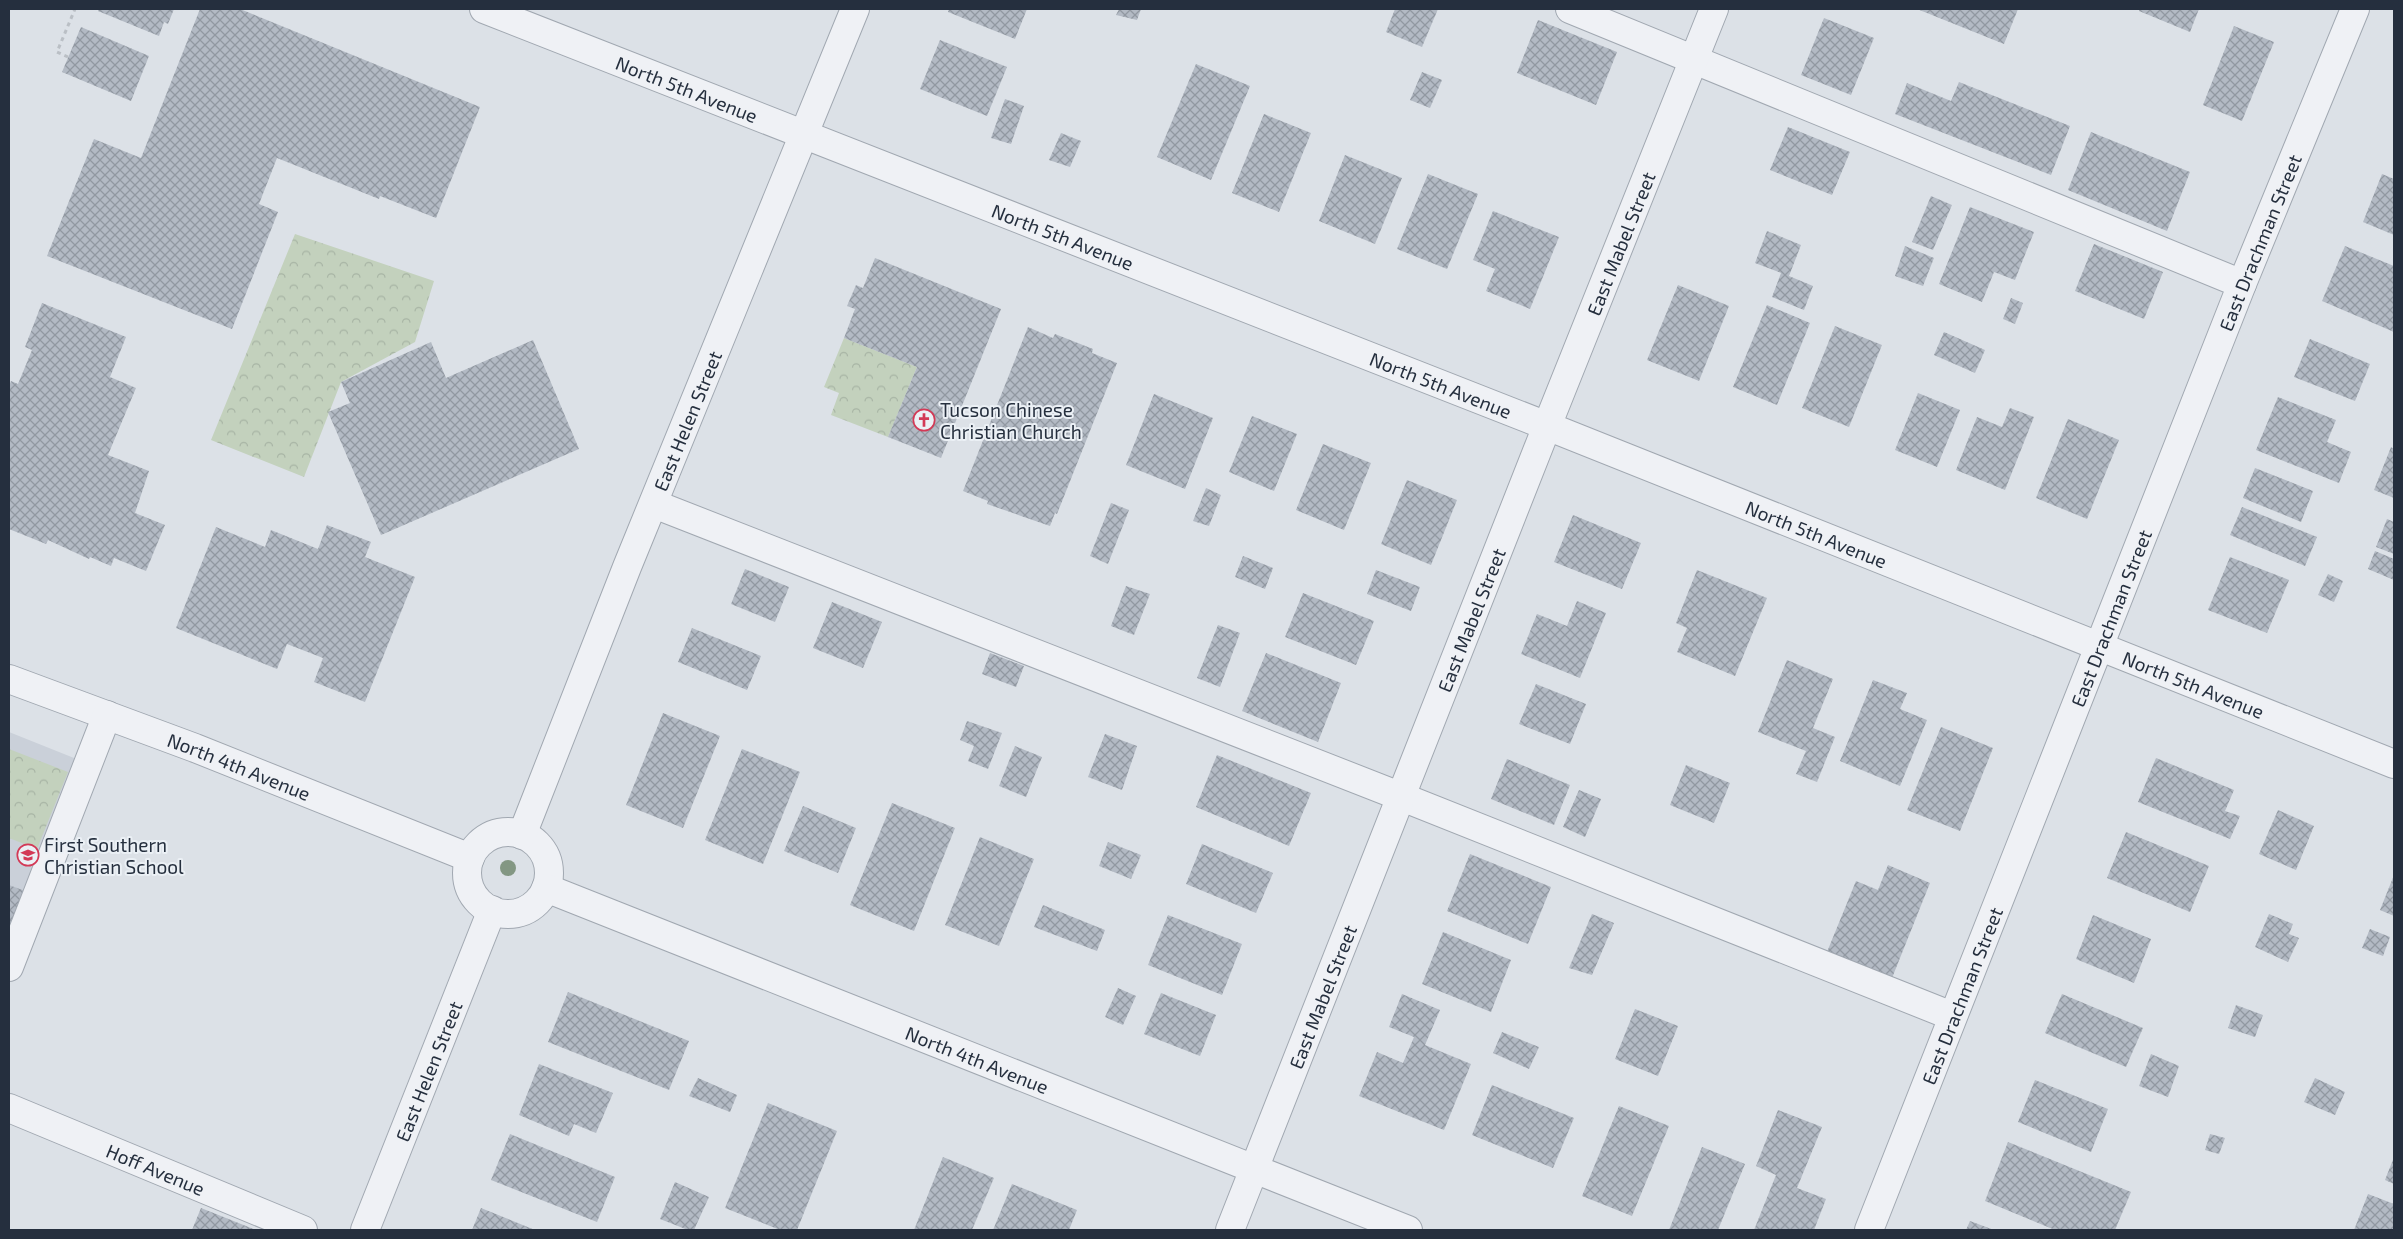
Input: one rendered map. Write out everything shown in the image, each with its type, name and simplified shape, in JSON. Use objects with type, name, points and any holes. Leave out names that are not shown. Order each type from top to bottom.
[{"type":"street","name":"North 5th Avenue","points":[[484,9],[1547,426],[2394,764]]},
{"type":"street","name":"East Helen Street","points":[[522,835],[855,9]]},
{"type":"street","points":[[1570,9],[2242,284]]},
{"type":"street","name":"East Mabel Street","points":[[1230,1230],[1547,426],[1714,9]]},
{"type":"street","name":"East Drachman Street","points":[[1869,1230],[2098,645],[2354,9]]},
{"type":"street","points":[[654,504],[1402,797],[1952,1016]]},
{"type":"street","name":"North 4th Avenue","points":[[9,678],[195,748],[470,858]]},
{"type":"street","points":[[9,967],[107,715]]},
{"type":"street","points":[[502,832],[522,835],[540,847],[547,860],[550,874],[546,888],[538,902],[526,910],[512,914],[492,910],[475,899],[469,886],[467,872],[470,858],[477,845],[489,836],[502,832]]},
{"type":"street","name":"North 4th Avenue","points":[[546,888],[1408,1230]]},
{"type":"street","name":"East Helen Street","points":[[365,1230],[492,910]]},
{"type":"street","name":"Hoff Avenue","points":[[9,1108],[303,1230]]},
{"type":"path","points":[[68,57],[57,52],[75,9]]},
{"type":"shaded area","name":"First Southern Christian School","points":[[9,732],[84,762],[9,947]]},
{"type":"green space","points":[[295,234],[434,281],[415,342],[341,382],[304,477],[211,440]]},
{"type":"green space","points":[[844,338],[917,367],[888,437],[831,415],[839,393],[824,387]]},
{"type":"green space","points":[[9,749],[68,772],[37,849],[9,838]]},
{"type":"building","points":[[99,9],[174,9],[168,24],[164,22],[159,36],[98,11]]},
{"type":"building","points":[[200,9],[240,9],[480,107],[436,218],[380,196],[379,199],[277,158],[259,204],[278,212],[232,329],[47,256],[94,139],[141,158]]},
{"type":"building","points":[[949,9],[1027,9],[1015,39],[948,12]]},
{"type":"building","points":[[1119,9],[1141,9],[1137,20],[1116,15]]},
{"type":"building","points":[[1395,9],[1438,9],[1422,47],[1386,32]]},
{"type":"building","points":[[1917,9],[2018,9],[2004,44]]},
{"type":"building","points":[[2140,9],[2199,9],[2190,32],[2139,11]]},
{"type":"building","points":[[1824,18],[1874,38],[1851,95],[1801,75]]},
{"type":"building","points":[[1538,20],[1617,52],[1596,105],[1517,73]]},
{"type":"building","points":[[2234,26],[2274,42],[2242,121],[2203,105]]},
{"type":"building","points":[[81,27],[149,56],[131,101],[62,72]]},
{"type":"building","points":[[940,40],[1007,67],[987,116],[920,89]]},
{"type":"building","points":[[1196,64],[1250,86],[1211,180],[1157,157]]},
{"type":"building","points":[[1422,72],[1442,80],[1430,108],[1410,100]]},
{"type":"building","points":[[1959,82],[2070,126],[2051,175],[1895,114],[1907,83],[1951,101]]},
{"type":"building","points":[[1005,99],[1024,106],[1011,144],[991,138]]},
{"type":"building","points":[[1264,114],[1311,133],[1279,212],[1232,193]]},
{"type":"building","points":[[1788,127],[1850,152],[1832,195],[1770,170]]},
{"type":"building","points":[[2091,132],[2190,172],[2167,231],[2068,190]]},
{"type":"building","points":[[1061,133],[1081,141],[1070,167],[1049,160]]},
{"type":"building","points":[[1345,155],[1402,178],[1375,244],[1319,221]]},
{"type":"building","points":[[1428,174],[1478,194],[1447,269],[1397,249]]},
{"type":"building","points":[[2382,174],[2394,179],[2394,235],[2363,222]]},
{"type":"building","points":[[1931,196],[1952,205],[1933,250],[1912,242]]},
{"type":"building","points":[[1970,207],[2034,232],[2015,280],[1994,272],[1982,302],[1939,284]]},
{"type":"building","points":[[1493,211],[1559,237],[1530,309],[1486,291],[1495,269],[1473,260]]},
{"type":"building","points":[[1767,231],[1801,245],[1789,276],[1813,286],[1804,310],[1772,297],[1781,273],[1755,263]]},
{"type":"building","points":[[2094,244],[2163,272],[2144,319],[2075,291]]},
{"type":"building","points":[[1905,246],[1934,258],[1923,286],[1895,276]]},
{"type":"building","points":[[2345,246],[2394,266],[2394,332],[2322,301]]},
{"type":"building","points":[[875,258],[1001,309],[941,458],[888,437],[917,367],[844,338],[855,309],[847,306],[856,285],[863,288]]},
{"type":"building","points":[[1678,285],[1729,306],[1699,381],[1647,360]]},
{"type":"building","points":[[2011,298],[2023,303],[2015,324],[2003,319]]},
{"type":"building","points":[[42,303],[126,337],[110,377],[136,388],[108,455],[149,471],[135,513],[165,525],[146,571],[114,558],[111,566],[90,557],[89,559],[48,540],[46,544],[9,529],[9,386],[11,381],[18,384],[32,350],[25,347]]},
{"type":"building","points":[[1767,305],[1810,323],[1777,405],[1733,387]]},
{"type":"building","points":[[1835,326],[1882,345],[1849,427],[1802,408]]},
{"type":"building","points":[[1028,327],[1053,338],[1055,334],[1093,349],[1092,353],[1117,363],[1057,514],[1055,513],[1050,526],[987,504],[988,501],[963,491]]},
{"type":"building","points":[[1944,332],[1985,350],[1975,373],[1934,355]]},
{"type":"building","points":[[2310,339],[2370,364],[2355,401],[2294,377]]},
{"type":"building","points":[[533,340],[579,449],[381,535],[328,412],[350,403],[341,382],[431,342],[446,378]]},
{"type":"building","points":[[1918,393],[1960,410],[1937,467],[1895,450]]},
{"type":"building","points":[[1154,394],[1213,418],[1185,489],[1126,465]]},
{"type":"building","points":[[2278,397],[2336,420],[2327,442],[2351,452],[2339,483],[2256,450]]},
{"type":"building","points":[[2010,408],[2034,417],[2005,490],[1956,470],[1977,417],[2002,427]]},
{"type":"building","points":[[1252,416],[1297,434],[1274,491],[1229,472]]},
{"type":"building","points":[[2068,419],[2119,440],[2087,519],[2036,498]]},
{"type":"building","points":[[1323,444],[1371,463],[1344,530],[1296,510]]},
{"type":"building","points":[[2391,447],[2394,449],[2394,498],[2374,490]]},
{"type":"building","points":[[2255,468],[2313,491],[2301,522],[2243,498]]},
{"type":"building","points":[[1407,480],[1457,500],[1431,565],[1381,544]]},
{"type":"building","points":[[1206,488],[1221,495],[1209,526],[1193,521]]},
{"type":"building","points":[[1111,503],[1129,510],[1108,564],[1090,556]]},
{"type":"building","points":[[2242,507],[2317,537],[2305,566],[2230,535]]},
{"type":"building","points":[[1573,515],[1641,543],[1622,589],[1554,562]]},
{"type":"building","points":[[2387,519],[2394,522],[2394,554],[2376,547]]},
{"type":"building","points":[[327,525],[371,542],[365,557],[415,577],[365,702],[314,682],[323,658],[287,644],[277,669],[176,628],[216,527],[265,547],[271,530],[318,549]]},
{"type":"building","points":[[2375,551],[2394,559],[2394,580],[2368,569]]},
{"type":"building","points":[[1243,556],[1273,568],[1265,589],[1235,577]]},
{"type":"building","points":[[2230,557],[2289,580],[2267,633],[2208,610]]},
{"type":"building","points":[[745,569],[789,587],[775,622],[731,604]]},
{"type":"building","points":[[1376,570],[1420,587],[1411,611],[1367,594]]},
{"type":"building","points":[[1697,570],[1767,598],[1735,676],[1677,652],[1687,628],[1676,623]]},
{"type":"building","points":[[2328,574],[2343,581],[2334,602],[2318,595]]},
{"type":"building","points":[[1126,586],[1150,594],[1134,635],[1111,626]]},
{"type":"building","points":[[1303,593],[1374,621],[1356,665],[1285,637]]},
{"type":"building","points":[[1577,601],[1606,613],[1580,678],[1521,654],[1537,614],[1567,626]]},
{"type":"building","points":[[832,602],[882,622],[863,668],[813,648]]},
{"type":"building","points":[[1218,625],[1240,633],[1220,687],[1197,678]]},
{"type":"building","points":[[692,628],[761,656],[747,690],[678,662]]},
{"type":"building","points":[[990,653],[1024,666],[1016,687],[982,674]]},
{"type":"building","points":[[1266,653],[1341,683],[1318,742],[1242,711]]},
{"type":"building","points":[[1787,660],[1833,679],[1813,728],[1835,737],[1817,782],[1796,774],[1806,751],[1758,732]]},
{"type":"building","points":[[1873,680],[1907,693],[1900,709],[1927,720],[1900,786],[1840,761]]},
{"type":"building","points":[[1536,684],[1586,704],[1570,744],[1519,724]]},
{"type":"building","points":[[663,713],[720,736],[683,828],[626,805]]},
{"type":"building","points":[[967,721],[1002,733],[988,769],[968,761],[974,746],[960,740]]},
{"type":"building","points":[[1941,727],[1993,748],[1960,831],[1907,810]]},
{"type":"building","points":[[1105,734],[1137,746],[1122,790],[1088,777]]},
{"type":"building","points":[[1015,746],[1042,757],[1026,797],[999,786]]},
{"type":"building","points":[[742,749],[800,772],[763,864],[705,840]]},
{"type":"building","points":[[1217,755],[1311,793],[1289,846],[1196,807]]},
{"type":"building","points":[[2156,758],[2234,790],[2225,811],[2240,816],[2230,839],[2138,802]]},
{"type":"building","points":[[1507,759],[1570,785],[1554,825],[1491,799]]},
{"type":"building","points":[[1686,765],[1730,783],[1714,823],[1670,805]]},
{"type":"building","points":[[1579,790],[1601,799],[1585,837],[1563,827]]},
{"type":"building","points":[[892,803],[955,828],[914,931],[850,905]]},
{"type":"building","points":[[803,806],[856,828],[838,873],[784,851]]},
{"type":"building","points":[[2278,810],[2314,826],[2296,870],[2259,854]]},
{"type":"building","points":[[2126,832],[2209,866],[2190,912],[2107,878]]},
{"type":"building","points":[[980,837],[1034,859],[999,946],[945,925]]},
{"type":"building","points":[[1108,842],[1141,855],[1131,879],[1099,866]]},
{"type":"building","points":[[1202,844],[1273,873],[1256,913],[1186,884]]},
{"type":"building","points":[[1470,854],[1551,887],[1528,944],[1447,911]]},
{"type":"building","points":[[1888,865],[1930,883],[1892,978],[1827,952],[1856,881],[1878,890]]},
{"type":"building","points":[[2394,875],[2394,916],[2380,910]]},
{"type":"building","points":[[9,885],[25,891],[9,930]]},
{"type":"building","points":[[1043,905],[1105,930],[1097,951],[1034,927]]},
{"type":"building","points":[[1592,914],[1614,923],[1592,975],[1569,968]]},
{"type":"building","points":[[2269,914],[2293,924],[2289,934],[2299,938],[2288,962],[2255,947]]},
{"type":"building","points":[[1168,915],[1242,944],[1222,995],[1148,965]]},
{"type":"building","points":[[2093,915],[2151,939],[2134,983],[2076,959]]},
{"type":"building","points":[[2370,929],[2390,937],[2383,956],[2362,948]]},
{"type":"building","points":[[1443,932],[1511,960],[1491,1012],[1422,984]]},
{"type":"building","points":[[1118,988],[1136,996],[1123,1025],[1105,1017]]},
{"type":"building","points":[[568,992],[689,1041],[669,1090],[548,1042]]},
{"type":"building","points":[[1161,993],[1216,1015],[1200,1056],[1144,1034]]},
{"type":"building","points":[[1402,994],[1440,1010],[1425,1045],[1471,1064],[1444,1130],[1359,1096],[1377,1052],[1403,1063],[1414,1037],[1389,1027]]},
{"type":"building","points":[[2062,994],[2143,1028],[2126,1067],[2045,1033]]},
{"type":"building","points":[[2236,1005],[2263,1015],[2255,1037],[2228,1028]]},
{"type":"building","points":[[1635,1009],[1678,1026],[1658,1076],[1615,1059]]},
{"type":"building","points":[[1502,1032],[1539,1047],[1529,1069],[1493,1053]]},
{"type":"building","points":[[2151,1054],[2179,1066],[2168,1097],[2139,1086]]},
{"type":"building","points":[[539,1064],[613,1093],[596,1133],[574,1124],[569,1136],[519,1115]]},
{"type":"building","points":[[698,1078],[737,1095],[730,1112],[689,1096]]},
{"type":"building","points":[[2315,1078],[2345,1092],[2335,1115],[2304,1102]]},
{"type":"building","points":[[2035,1080],[2108,1109],[2091,1152],[2018,1122]]},
{"type":"building","points":[[1492,1085],[1574,1118],[1553,1168],[1472,1135]]},
{"type":"building","points":[[768,1103],[837,1131],[797,1230],[780,1230],[725,1208]]},
{"type":"building","points":[[1619,1106],[1669,1126],[1632,1216],[1582,1196]]},
{"type":"building","points":[[1778,1110],[1822,1127],[1797,1188],[1826,1199],[1814,1230],[1754,1230],[1776,1175],[1756,1166]]},
{"type":"building","points":[[510,1134],[615,1177],[597,1222],[491,1180]]},
{"type":"building","points":[[2210,1134],[2225,1138],[2219,1154],[2205,1150]]},
{"type":"building","points":[[2008,1142],[2131,1192],[2115,1230],[2055,1230],[1985,1201]]},
{"type":"building","points":[[1702,1147],[1745,1164],[1718,1230],[1669,1230]]},
{"type":"building","points":[[943,1157],[994,1178],[972,1230],[914,1230]]},
{"type":"building","points":[[2394,1157],[2394,1184],[2385,1180]]},
{"type":"building","points":[[675,1182],[709,1197],[694,1230],[688,1230],[660,1219]]},
{"type":"building","points":[[1012,1184],[1077,1210],[1069,1230],[993,1230]]},
{"type":"building","points":[[2368,1194],[2394,1204],[2394,1230],[2354,1230]]},
{"type":"building","points":[[201,1208],[256,1230],[192,1230]]},
{"type":"building","points":[[481,1208],[535,1230],[472,1230]]},
{"type":"building","points":[[1970,1221],[1994,1230],[1966,1230]]},
{"type":"place","name":"Tucson Chinese Christian Church","points":[[924,420]]},
{"type":"place","name":"First Southern Christian School","points":[[28,855]]}]
